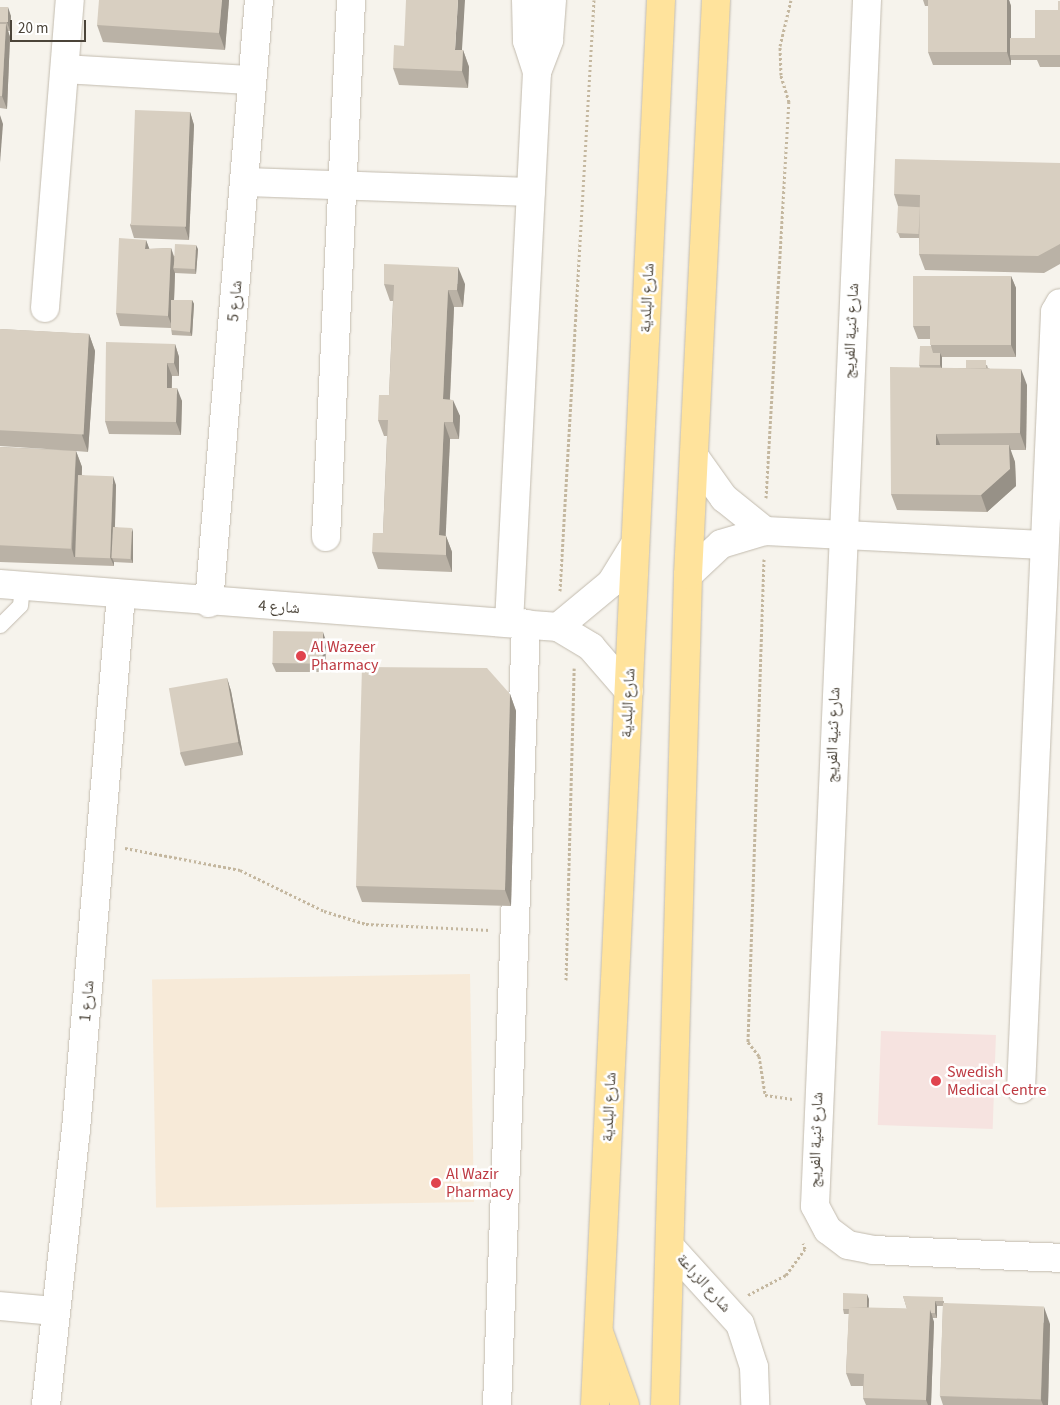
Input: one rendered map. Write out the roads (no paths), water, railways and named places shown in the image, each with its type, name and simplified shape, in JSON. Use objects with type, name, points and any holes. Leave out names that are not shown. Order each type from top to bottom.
[{"type":"main road","name":"شارع البلدية","points":[[595,1405],[661,0]]},
{"type":"main road","points":[[665,1405],[672,1249],[688,575],[716,0]]},
{"type":"main road","points":[[598,1332],[625,1405]]},
{"type":"street","points":[[45,308],[70,0]]},
{"type":"street","name":"شارع 5","points":[[209,602],[246,182],[259,0]]},
{"type":"street","points":[[326,537],[351,0]]},
{"type":"street","points":[[526,0],[527,41],[537,72]]},
{"type":"street","points":[[497,1405],[515,930],[518,624],[531,192],[537,72],[549,40],[552,0]]},
{"type":"street","name":"شارع ثنية الفريج","points":[[867,0],[842,535],[815,1206],[828,1230],[848,1245],[873,1250],[1060,1258]]},
{"type":"street","points":[[65,69],[252,80]]},
{"type":"street","points":[[246,182],[531,192]]},
{"type":"street","points":[[1021,1089],[1055,312],[1060,303]]},
{"type":"street","points":[[694,456],[724,498],[765,530]]},
{"type":"street","points":[[688,575],[721,544],[765,530],[1044,545]]},
{"type":"street","points":[[629,691],[606,660],[566,631],[606,589],[635,544]]},
{"type":"street","name":"شارع 4","points":[[11,585],[209,602],[518,624],[566,631]]},
{"type":"street","name":"شارع 1","points":[[46,1405],[54,1311],[76,1130],[121,595]]},
{"type":"street","name":"شارع الزراعة","points":[[672,1249],[728,1307],[749,1345],[755,1405]]},
{"type":"street","points":[[0,1306],[54,1311]]},
{"type":"lane","points":[[0,625],[20,605],[11,585]]},
{"type":"place","name":"Al Wazeer Pharmacy","points":[[301,656]]},
{"type":"place","name":"Swedish Medical Centre","points":[[936,1081]]},
{"type":"place","name":"Al Wazir Pharmacy","points":[[436,1183]]}]
